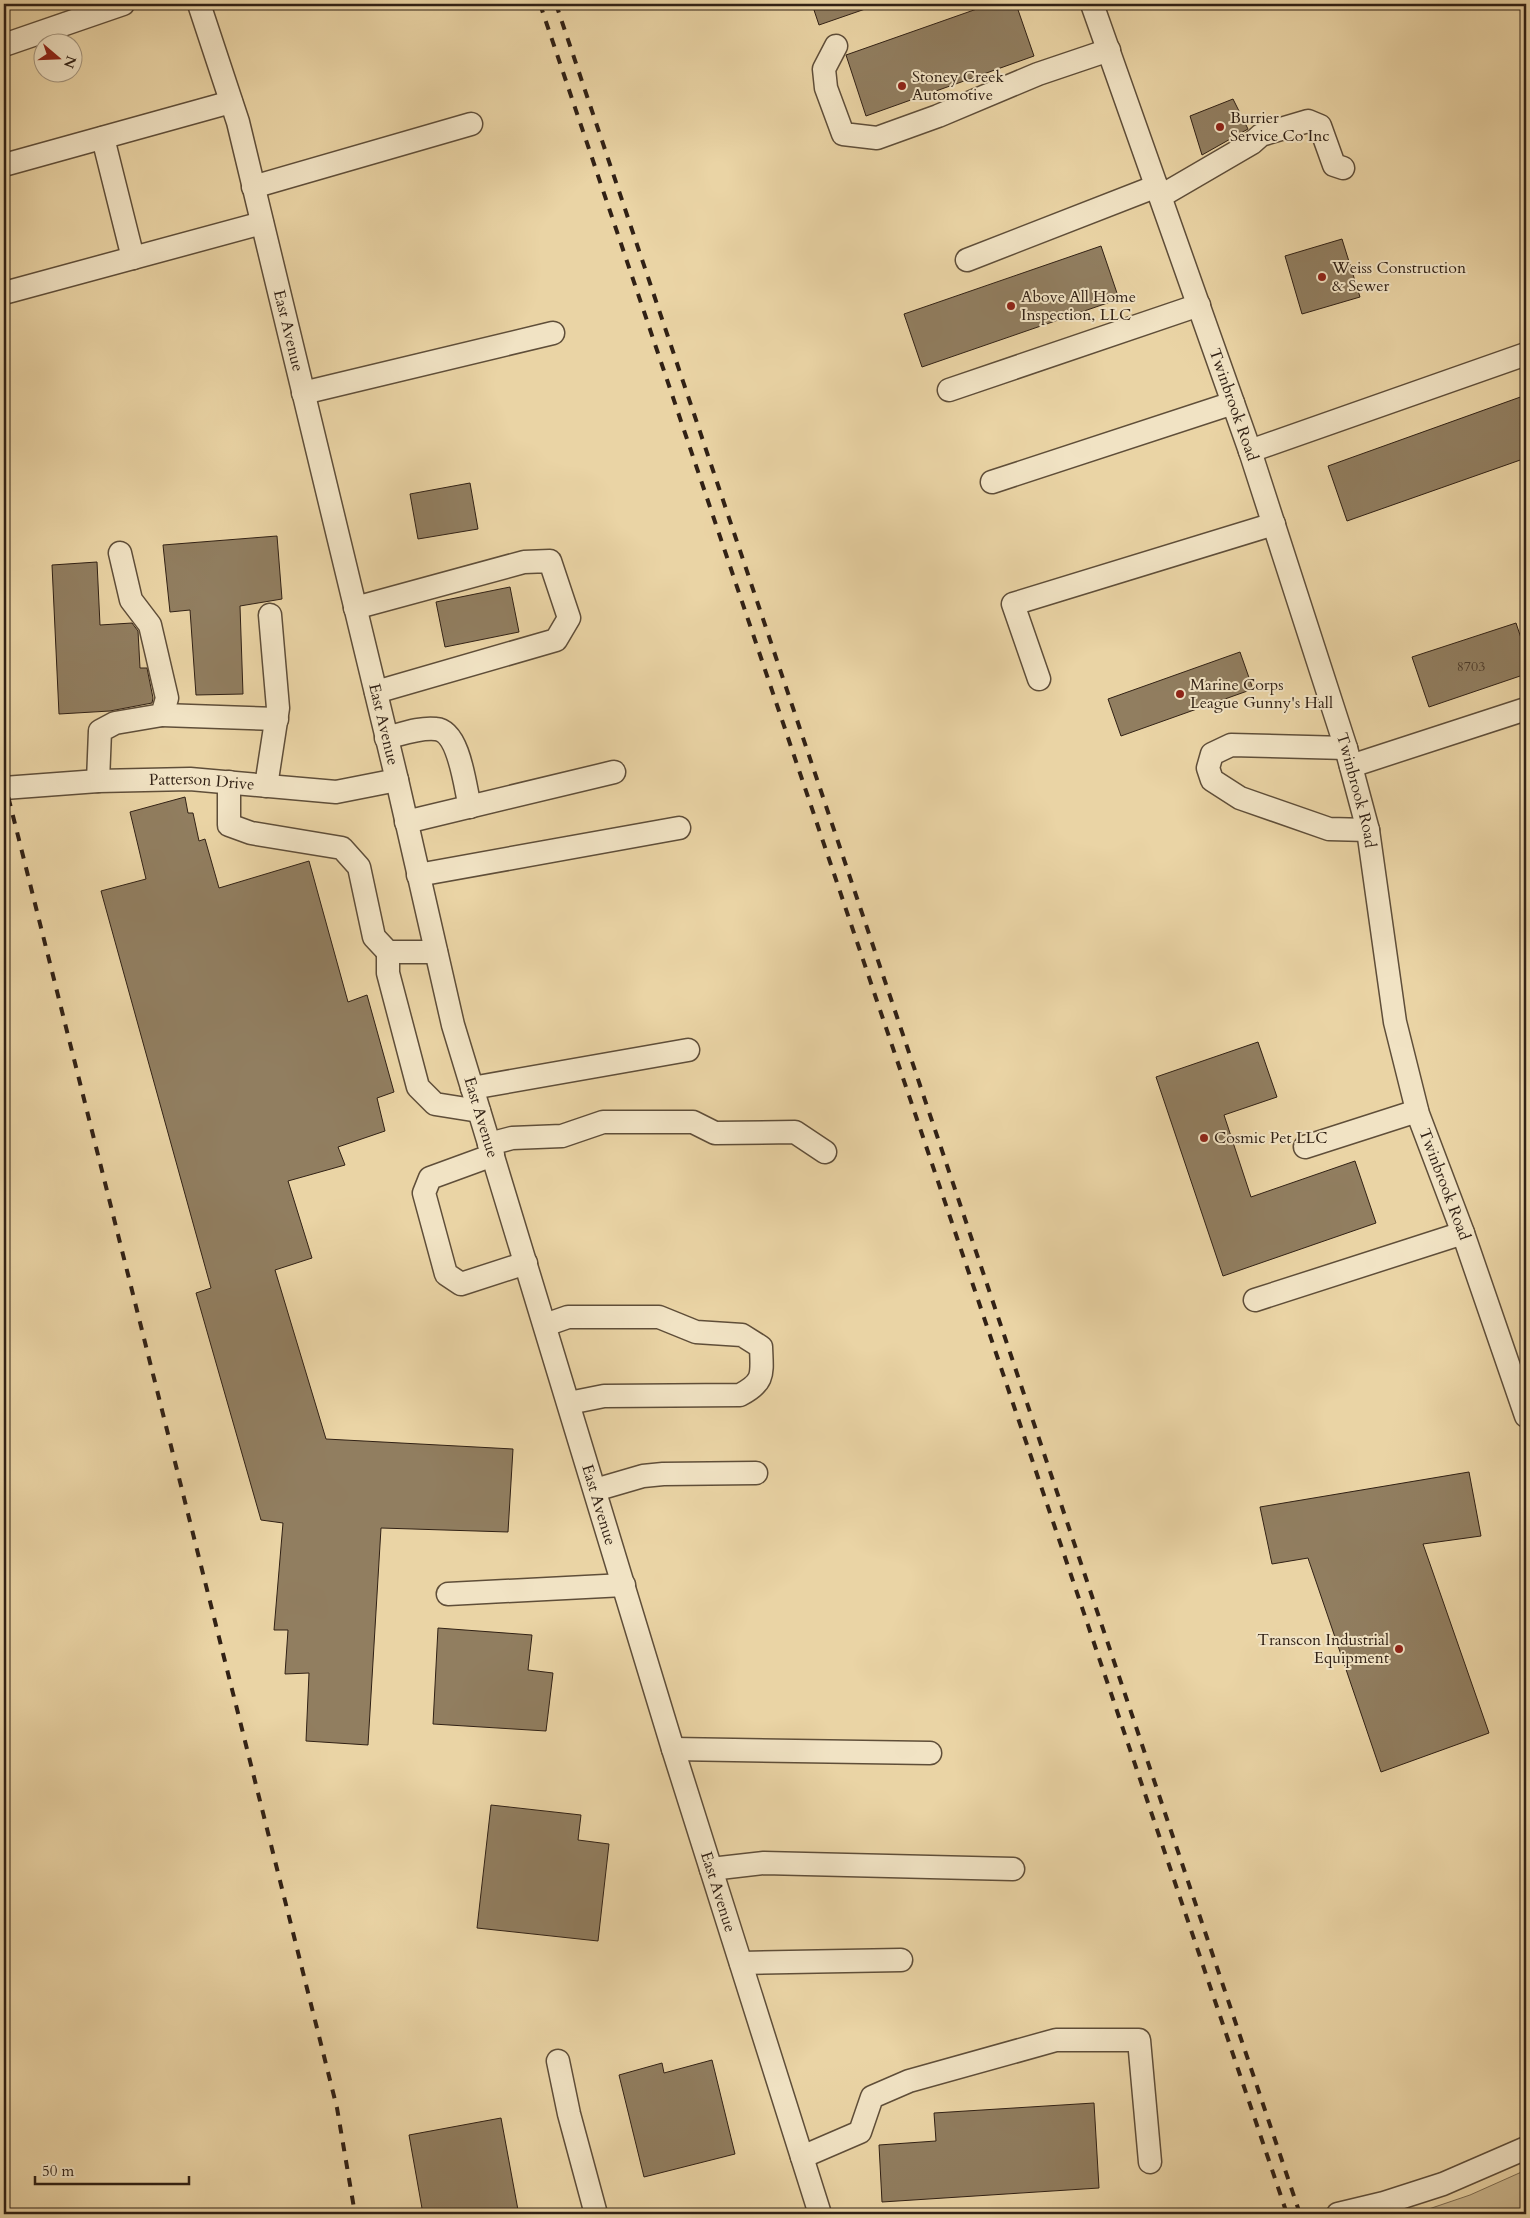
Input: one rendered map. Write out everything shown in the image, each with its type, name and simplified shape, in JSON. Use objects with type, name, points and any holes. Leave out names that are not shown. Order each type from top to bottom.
[{"type":"street","points":[[4,45],[123,4]]},
{"type":"street","name":"East Avenue","points":[[199,4],[231,102],[262,223],[397,780],[453,1025],[673,1749],[820,2214]]},
{"type":"street","name":"Twinbrook Road","points":[[1092,4],[1250,451],[1349,757],[1368,830],[1395,1022],[1417,1111],[1463,1233],[1526,1416]]},
{"type":"street","points":[[836,46],[824,69],[826,88],[843,134],[877,138],[938,116],[1038,74],[1109,50]]},
{"type":"street","points":[[4,165],[231,102]]},
{"type":"street","points":[[968,260],[1159,191],[1261,136],[1308,121],[1320,126],[1334,165],[1343,168]]},
{"type":"street","points":[[253,187],[471,124]]},
{"type":"street","points":[[103,138],[133,258]]},
{"type":"street","points":[[4,293],[262,223]]},
{"type":"street","points":[[949,390],[1199,305]]},
{"type":"street","points":[[303,393],[553,333]]},
{"type":"street","points":[[1250,451],[1526,354]]},
{"type":"street","points":[[992,482],[1233,403]]},
{"type":"street","points":[[1039,679],[1013,604],[1274,524]]},
{"type":"street","points":[[120,553],[131,600],[150,625],[167,698],[162,715]]},
{"type":"street","points":[[355,608],[524,562],[550,561],[569,618],[556,640],[376,692]]},
{"type":"street","points":[[266,786],[277,719],[277,686],[270,615]]},
{"type":"street","points":[[1368,830],[1329,829],[1240,798],[1212,780],[1208,768],[1212,754],[1232,745],[1349,757],[1526,709]]},
{"type":"street","points":[[98,781],[100,731],[115,723],[162,715],[277,719]]},
{"type":"street","points":[[386,738],[439,728],[448,734],[456,744],[470,807]]},
{"type":"street","points":[[406,822],[614,772]]},
{"type":"street","name":"Patterson Drive","points":[[4,788],[98,781],[190,779],[336,792],[397,780]]},
{"type":"street","points":[[229,782],[229,825],[251,834],[342,848],[359,867],[374,937],[388,952],[388,973],[418,1087],[435,1104],[480,1111]]},
{"type":"street","points":[[418,875],[679,828]]},
{"type":"street","points":[[388,952],[436,952]]},
{"type":"street","points":[[472,1088],[688,1050]]},
{"type":"street","points":[[1305,1147],[1417,1111]]},
{"type":"street","points":[[526,1263],[461,1284],[446,1274],[424,1193],[430,1178],[491,1150],[512,1138],[562,1136],[603,1122],[693,1122],[715,1133],[794,1132],[825,1152]]},
{"type":"street","points":[[1255,1300],[1463,1233]]},
{"type":"street","points":[[545,1325],[568,1317],[659,1318],[696,1332],[742,1335],[761,1347],[762,1374],[755,1387],[740,1395],[604,1396],[569,1403]]},
{"type":"street","points":[[595,1490],[643,1476],[756,1473]]},
{"type":"street","points":[[448,1594],[624,1586]]},
{"type":"street","points":[[673,1749],[930,1752]]},
{"type":"street","points":[[711,1869],[764,1863],[1013,1869]]},
{"type":"street","points":[[740,1963],[901,1960]]},
{"type":"street","points":[[802,2157],[860,2132],[872,2097],[910,2081],[1056,2040],[1139,2040],[1150,2162]]},
{"type":"street","points":[[558,2061],[569,2114],[596,2214]]},
{"type":"street","points":[[1338,2214],[1384,2203],[1443,2184],[1526,2148]]},
{"type":"shaded area","points":[[1526,2170],[1526,2214],[1414,2214],[1470,2195]]},
{"type":"building","points":[[812,4],[871,4],[871,7],[819,25]]},
{"type":"building","name":"Stoney Creek Automotive","points":[[991,4],[1016,4],[1034,56],[866,116],[846,55]]},
{"type":"building","name":"Burrier Service Co Inc","points":[[1233,99],[1248,129],[1202,155],[1190,116]]},
{"type":"building","name":"Weiss Construction & Sewer","points":[[1342,239],[1360,297],[1302,314],[1285,256]]},
{"type":"building","name":"Above All Home Inspection, LLC","points":[[1101,246],[1119,299],[922,367],[904,314]]},
{"type":"building","points":[[1526,395],[1526,458],[1347,521],[1328,466]]},
{"type":"building","points":[[470,483],[478,529],[418,539],[410,494]]},
{"type":"building","points":[[277,536],[282,599],[240,606],[243,694],[196,695],[190,610],[170,612],[163,545]]},
{"type":"building","points":[[97,562],[100,625],[132,623],[138,631],[140,668],[147,668],[153,698],[152,703],[110,711],[59,714],[52,565]]},
{"type":"building","points":[[510,587],[519,632],[445,647],[436,602]]},
{"type":"building","points":[[1516,623],[1526,653],[1526,674],[1429,707],[1412,657]]},
{"type":"building","name":"Marine Corps League Gunny's Hall","points":[[1240,652],[1253,689],[1121,736],[1108,699]]},
{"type":"building","points":[[185,797],[188,813],[193,813],[199,841],[205,839],[219,888],[309,861],[348,1002],[367,995],[394,1092],[377,1098],[385,1131],[338,1147],[345,1165],[288,1181],[312,1258],[275,1270],[326,1439],[513,1449],[508,1532],[381,1528],[368,1745],[306,1741],[309,1673],[285,1674],[288,1630],[274,1630],[283,1523],[261,1520],[196,1293],[211,1288],[101,891],[146,879],[130,812]]},
{"type":"building","name":"Cosmic Pet LLC","points":[[1258,1042],[1277,1097],[1224,1115],[1251,1197],[1355,1161],[1376,1223],[1223,1276],[1156,1077]]},
{"type":"building","name":"Transcon Industrial Equipment","points":[[1469,1472],[1481,1536],[1423,1544],[1489,1733],[1381,1772],[1308,1558],[1272,1564],[1260,1507]]},
{"type":"building","points":[[438,1628],[532,1635],[528,1670],[553,1673],[546,1731],[433,1724]]},
{"type":"building","points":[[491,1805],[581,1815],[578,1840],[609,1844],[598,1941],[477,1928]]},
{"type":"building","points":[[712,2060],[735,2154],[644,2177],[619,2075],[662,2063],[664,2073]]},
{"type":"building","points":[[1094,2103],[1099,2188],[882,2202],[879,2145],[936,2141],[934,2113]]},
{"type":"building","points":[[501,2118],[518,2210],[495,2214],[423,2214],[409,2135]]},
{"type":"railway","points":[[540,4],[1287,2214]]},
{"type":"railway","points":[[556,4],[1300,2214]]},
{"type":"railway","points":[[4,780],[337,2108],[355,2214]]},
{"type":"place","name":"Stoney Creek Automotive","points":[[902,86]]},
{"type":"place","name":"Burrier Service Co Inc","points":[[1220,127]]},
{"type":"place","name":"Weiss Construction & Sewer","points":[[1322,277]]},
{"type":"place","name":"Above All Home Inspection, LLC","points":[[1011,306]]},
{"type":"place","name":"Marine Corps League Gunny's Hall","points":[[1180,694]]},
{"type":"place","name":"Cosmic Pet LLC","points":[[1204,1138]]},
{"type":"place","name":"Transcon Industrial Equipment","points":[[1399,1649]]}]
